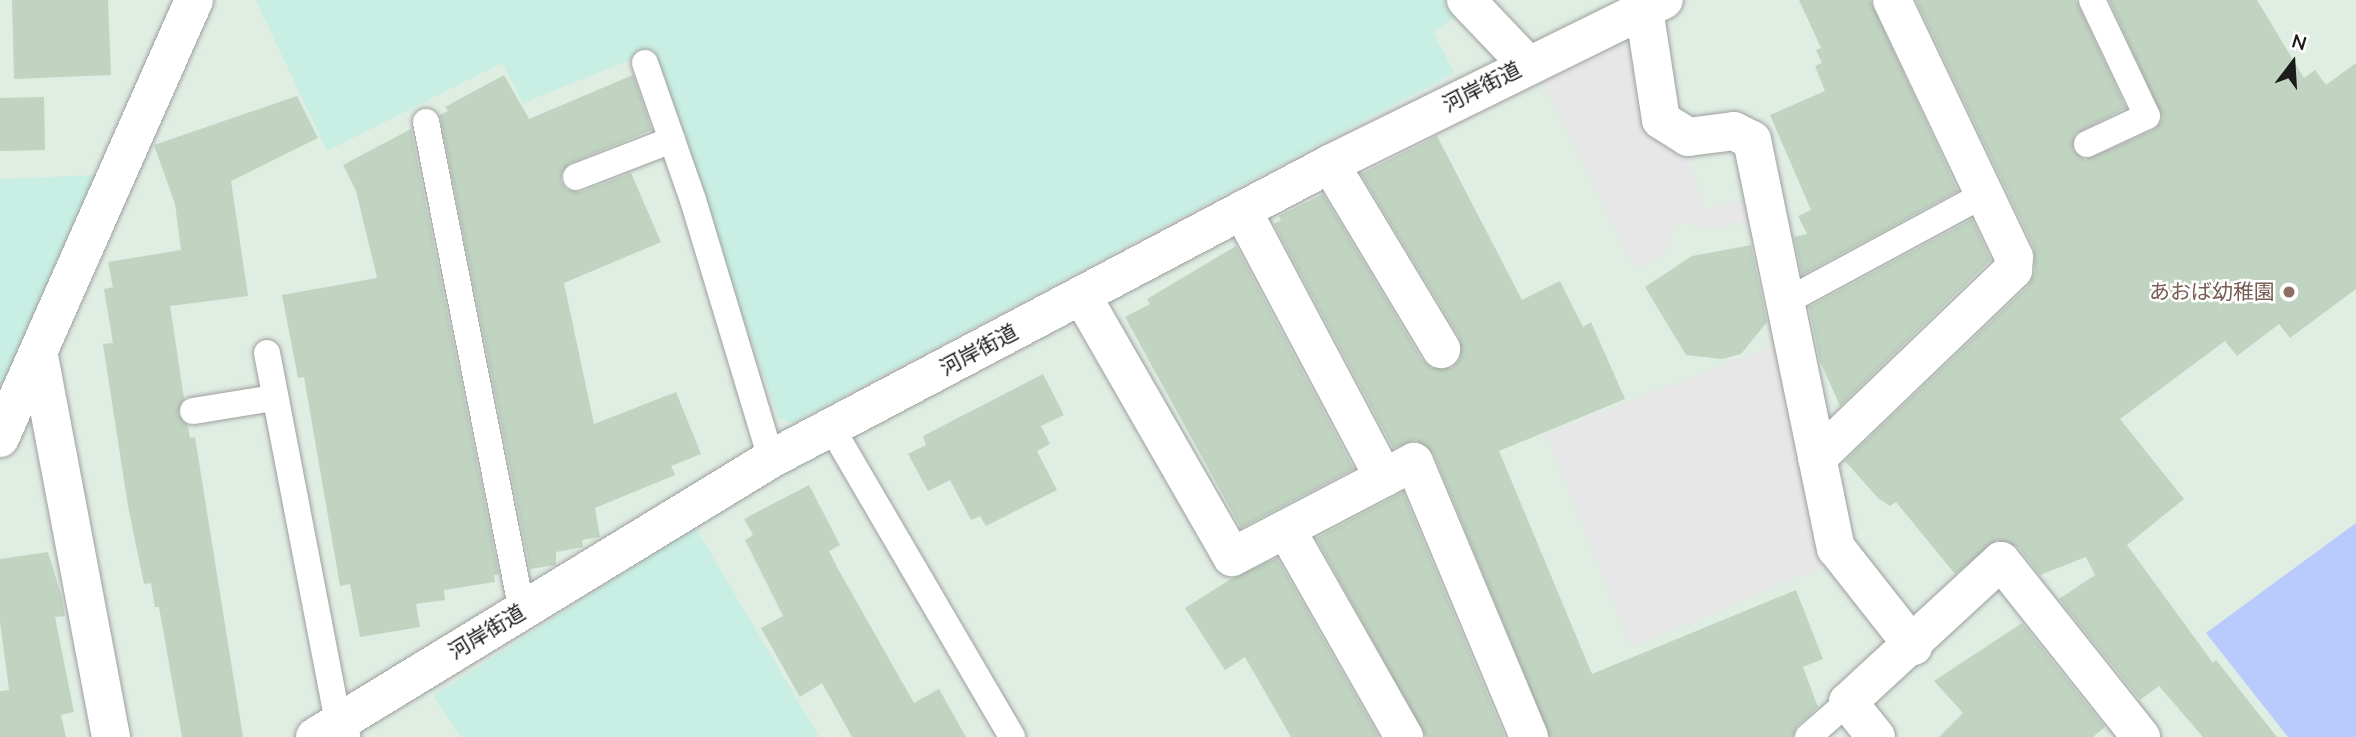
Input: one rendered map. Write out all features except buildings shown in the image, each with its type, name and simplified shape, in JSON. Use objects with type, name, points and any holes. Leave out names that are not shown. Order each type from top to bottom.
[{"type":"street","points":[[0,438],[39,356],[194,0]]},
{"type":"street","points":[[1466,0],[1527,64]]},
{"type":"street","points":[[1817,458],[2013,270],[2014,257],[1892,0]]},
{"type":"street","points":[[1658,2],[1661,120],[1688,137],[1734,131],[1752,140],[1836,548],[1913,646]]},
{"type":"street","name":"河岸街道","points":[[334,732],[522,611],[771,459],[1330,164],[1527,64],[1658,2]]},
{"type":"street","points":[[1330,164],[1441,349]]},
{"type":"street","points":[[1242,210],[1384,478]]},
{"type":"street","points":[[1082,296],[1232,557],[1287,531],[1415,462],[1529,737]]},
{"type":"street","points":[[39,356],[111,737]]},
{"type":"street","points":[[1287,531],[1404,737]]},
{"type":"street","points":[[1876,737],[1849,702],[1913,646],[2001,561],[2141,737]]},
{"type":"lane","points":[[2087,145],[2147,116],[2092,0]]},
{"type":"lane","points":[[645,63],[672,140],[771,459]]},
{"type":"lane","points":[[426,122],[522,611]]},
{"type":"lane","points":[[576,177],[672,140]]},
{"type":"lane","points":[[1785,302],[1985,194]]},
{"type":"lane","points":[[267,354],[334,732]]},
{"type":"lane","points":[[193,411],[273,398]]},
{"type":"lane","points":[[831,427],[1012,737]]},
{"type":"lane","points":[[1808,737],[1849,702]]},
{"type":"shaded area","points":[[256,0],[1443,0],[1457,16],[1433,32],[1454,73],[793,423],[778,417],[652,51],[523,103],[502,63],[327,151]]},
{"type":"shaded area","points":[[1615,41],[1636,55],[1646,131],[1690,160],[1704,210],[1746,199],[1751,219],[1714,229],[1685,222],[1674,226],[1664,255],[1635,268],[1541,77]]},
{"type":"shaded area","points":[[99,175],[0,395],[0,179]]},
{"type":"shaded area","points":[[1776,345],[1823,567],[1632,647],[1546,433]]},
{"type":"shaded area","points":[[2356,523],[2356,737],[2288,737],[2206,633]]},
{"type":"shaded area","points":[[695,527],[819,737],[461,737],[433,696]]},
{"type":"place","name":"あおば幼稚園","points":[[2289,292]]}]
